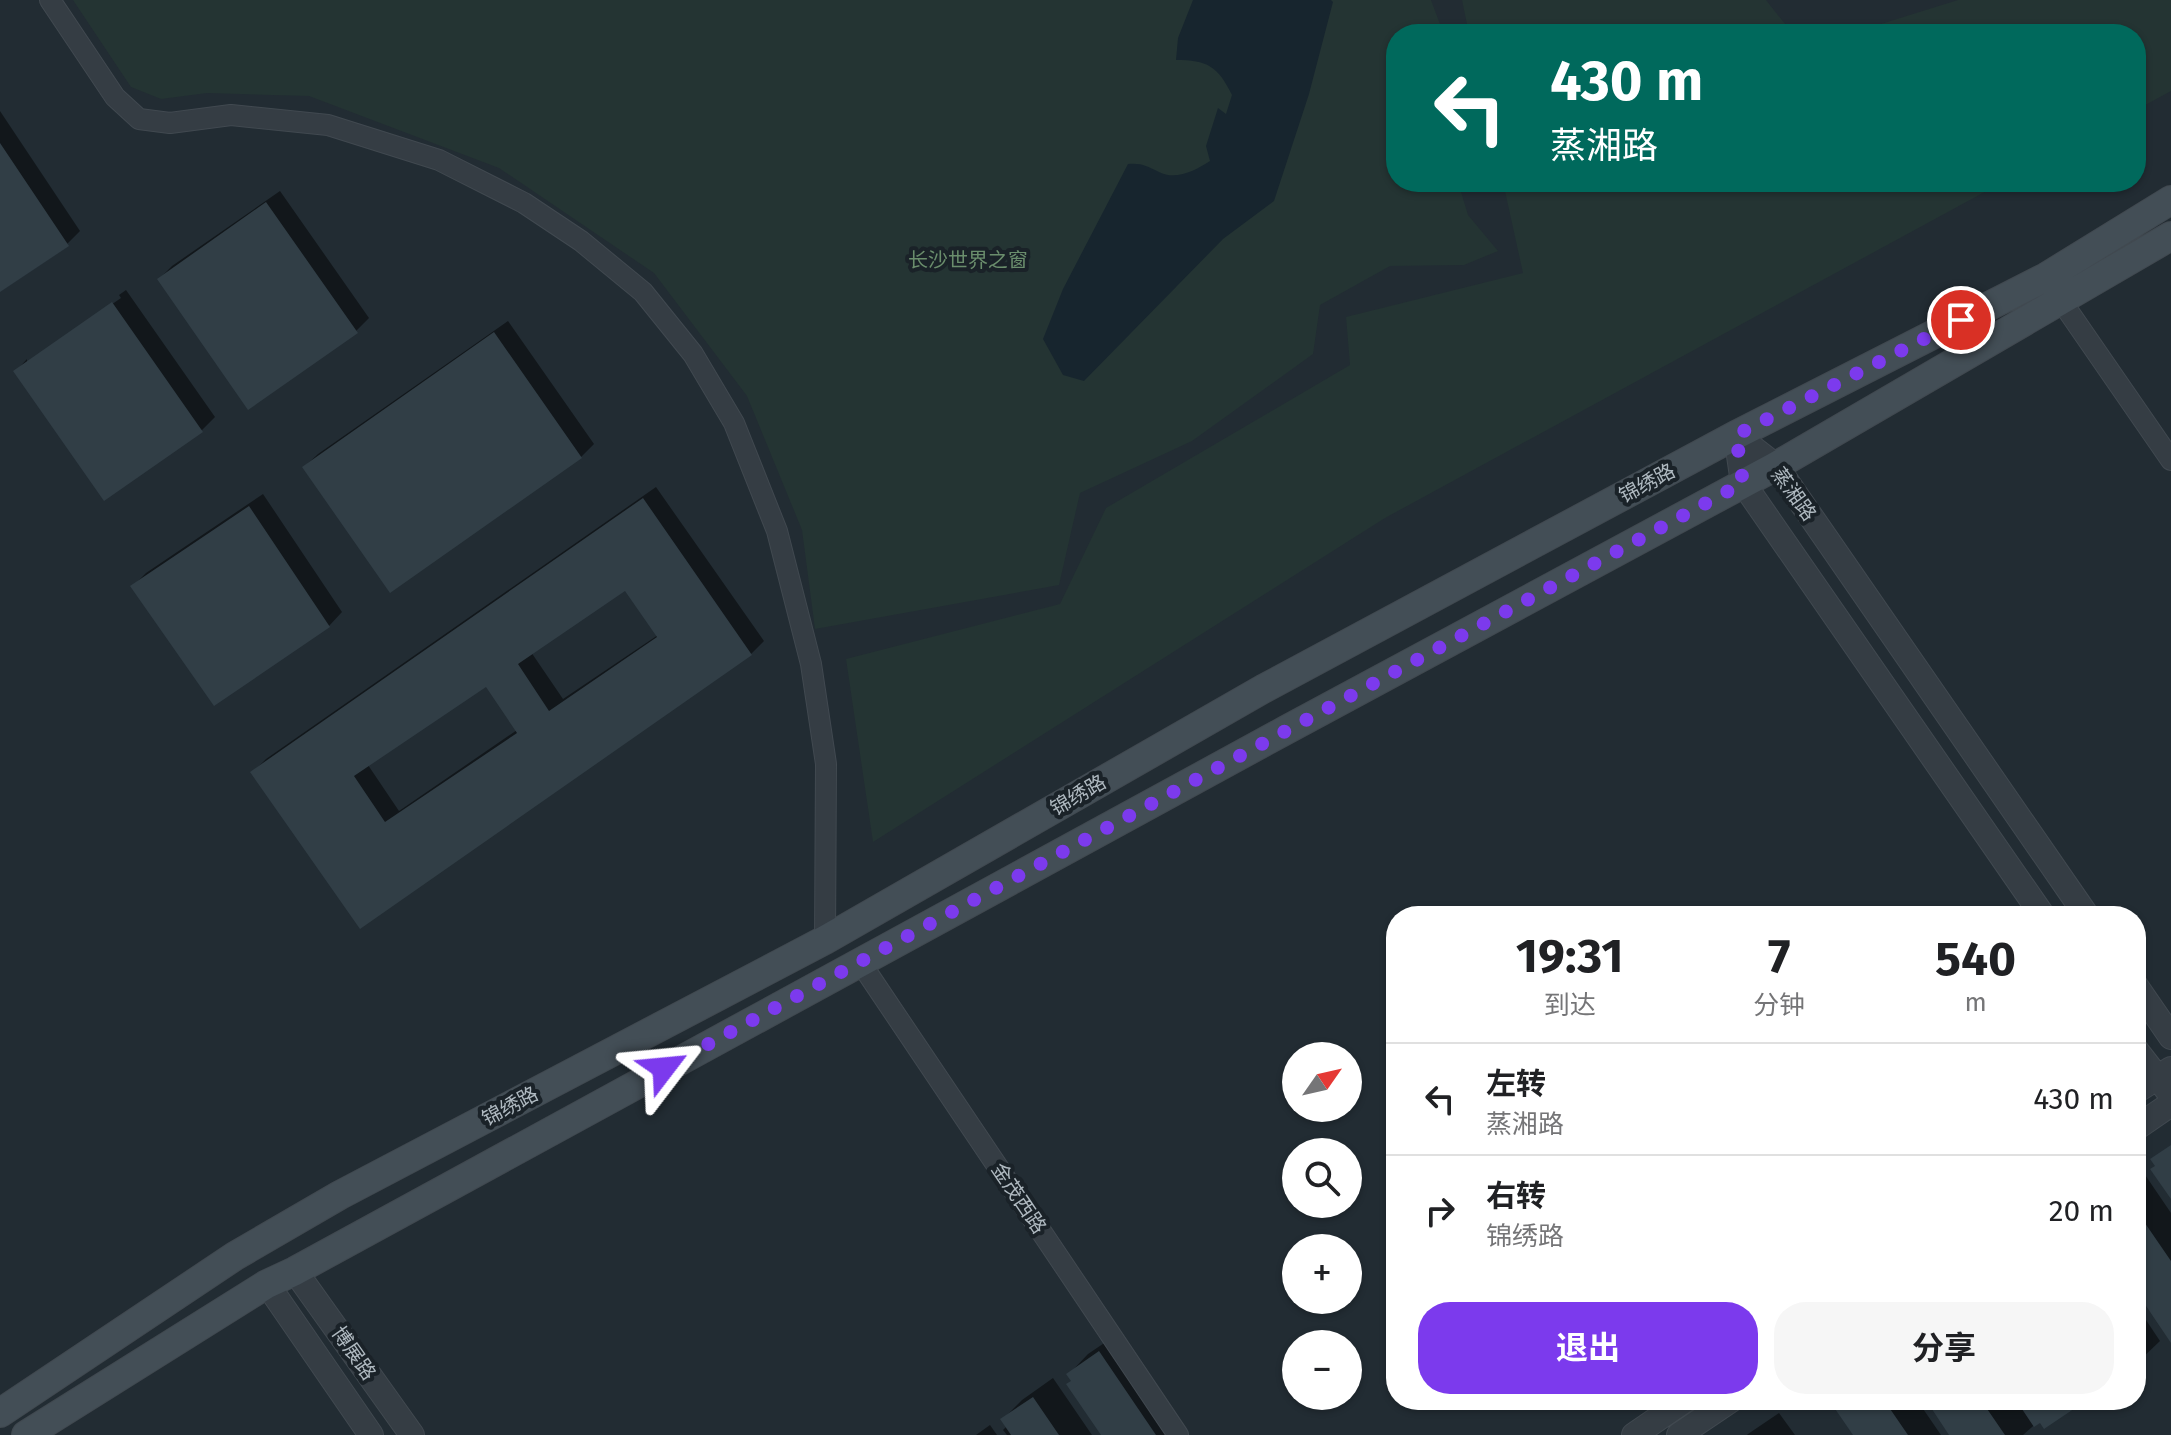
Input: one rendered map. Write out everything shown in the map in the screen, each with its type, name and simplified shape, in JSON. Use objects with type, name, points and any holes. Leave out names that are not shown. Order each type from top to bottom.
[{"type":"main road","name":"锦绣路","points":[[0,1413],[235,1256],[340,1195],[825,940],[1263,689],[1736,435],[2046,277],[2171,200]]},
{"type":"main road","name":"锦绣路","points":[[26,1435],[267,1284],[1776,466],[2171,236]]},
{"type":"street","points":[[50,0],[115,97],[139,119],[170,123],[231,115],[328,125],[439,160],[524,203],[581,241],[643,292],[693,354],[734,423],[777,531],[811,664],[826,764],[825,940]]},
{"type":"street","points":[[2046,277],[2171,460]]},
{"type":"street","name":"蒸湘路","points":[[1736,435],[1776,466],[2080,906]]},
{"type":"street","name":"蒸湘路","points":[[1736,435],[1743,483],[2036,906]]},
{"type":"street","name":"金茂西路","points":[[860,962],[1178,1435]]},
{"type":"street","points":[[2146,1001],[2171,1037]]},
{"type":"street","points":[[2146,1065],[2158,1083]]},
{"type":"street","points":[[2146,1121],[2171,1104]]},
{"type":"street","name":"博展路","points":[[295,1271],[412,1435]]},
{"type":"street","name":"博展路","points":[[267,1284],[371,1435]]},
{"type":"street","points":[[1634,1435],[1670,1410]]},
{"type":"street","points":[[1679,1435],[1716,1410]]},
{"type":"green space","name":"长沙世界之窗","points":[[73,0],[1431,0],[1440,24],[1386,24],[1386,192],[1461,192],[1468,215],[1498,251],[1464,265],[1390,266],[1320,305],[1313,354],[1192,441],[1080,493],[1059,585],[815,629],[802,530],[747,396],[654,273],[499,168],[309,96],[207,93],[161,99],[131,87]]},
{"type":"green space","points":[[1462,0],[1766,0],[1785,24],[1467,24]]},
{"type":"green space","points":[[1958,0],[2171,0],[2171,91],[2146,105],[2146,24],[1881,24]]},
{"type":"green space","points":[[1505,192],[1985,192],[1385,518],[873,842],[846,659],[1060,604],[1106,508],[1350,365],[1346,317],[1523,273]]},
{"type":"water","points":[[1193,0],[1333,2],[1309,94],[1274,201],[1223,239],[1084,381],[1063,375],[1043,339],[1063,289],[1128,164],[1179,175],[1210,161],[1206,146],[1218,108],[1226,114],[1232,95],[1222,77],[1204,63],[1176,60],[1178,38]]},
{"type":"building","points":[[0,143],[69,246],[0,292]]},
{"type":"building","points":[[266,202],[358,333],[248,410],[157,279]]},
{"type":"building","points":[[112,302],[203,432],[104,501],[13,371]]},
{"type":"building","points":[[494,332],[582,458],[390,593],[302,467]]},
{"type":"building","points":[[643,498],[752,655],[360,929],[250,772]],"holes":[[[625,591],[657,637],[549,711],[518,664]],[[486,687],[517,733],[385,822],[354,776]]]},
{"type":"building","points":[[249,506],[330,627],[214,706],[130,586]]},
{"type":"building","points":[[2171,1145],[2171,1199],[2150,1169],[2155,1166],[2150,1159]]},
{"type":"building","points":[[2146,1225],[2171,1261],[2171,1343],[2146,1306]]},
{"type":"building","points":[[1099,1351],[1156,1435],[1101,1435],[1066,1384],[1071,1381],[1066,1374]]},
{"type":"building","points":[[1033,1397],[1059,1435],[1011,1435],[1000,1419]]},
{"type":"building","points":[[1836,1410],[1891,1410],[1908,1435],[1853,1435]]},
{"type":"building","points":[[1933,1410],[1988,1410],[2005,1435],[1949,1435]]},
{"type":"building","points":[[2023,1410],[2072,1410],[2044,1429],[2040,1423],[2034,1427]]},
{"type":"route","points":[[664,1068],[1743,483],[1736,435],[1961,320]]}]
